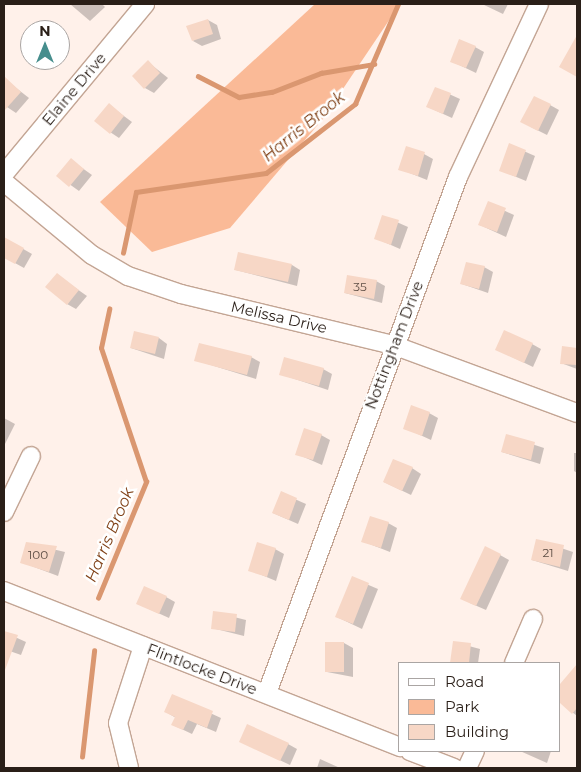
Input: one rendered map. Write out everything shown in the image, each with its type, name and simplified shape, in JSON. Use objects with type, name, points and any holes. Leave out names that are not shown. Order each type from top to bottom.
[{"type":"street","name":"Elaine Drive","points":[[4,174],[145,4]]},
{"type":"street","name":"Nottingham Drive","points":[[267,693],[393,346],[476,134],[539,4]]},
{"type":"street","name":"Melissa Drive","points":[[4,182],[92,255],[128,276],[181,294],[393,346],[577,412]]},
{"type":"street","points":[[4,512],[31,456]]},
{"type":"street","name":"Flintlocke Drive","points":[[4,591],[398,745]]},
{"type":"street","points":[[514,662],[533,619]]},
{"type":"street","points":[[129,768],[118,723],[143,646]]},
{"type":"street","points":[[413,752],[454,768]]},
{"type":"street","points":[[467,768],[475,752]]},
{"type":"green space","points":[[315,4],[400,4],[322,120],[230,228],[152,252],[100,202]]},
{"type":"building","points":[[208,19],[213,34],[192,41],[186,26]]},
{"type":"building","points":[[577,35],[577,77],[559,67]]},
{"type":"building","points":[[459,39],[476,46],[466,68],[450,62]]},
{"type":"building","points":[[148,60],[160,73],[144,89],[132,76]]},
{"type":"building","points":[[4,76],[21,92],[4,111]]},
{"type":"building","points":[[435,87],[451,93],[443,114],[426,107]]},
{"type":"building","points":[[534,96],[551,104],[538,131],[520,122]]},
{"type":"building","points":[[109,103],[124,116],[110,134],[94,121]]},
{"type":"building","points":[[509,143],[526,150],[516,177],[499,171]]},
{"type":"building","points":[[406,146],[425,152],[418,176],[398,170]]},
{"type":"building","points":[[71,158],[84,169],[69,187],[56,176]]},
{"type":"building","points":[[488,201],[506,208],[497,232],[478,225]]},
{"type":"building","points":[[382,215],[399,220],[391,245],[374,239]]},
{"type":"building","points":[[4,237],[24,248],[15,264],[4,258]]},
{"type":"building","points":[[238,252],[292,264],[288,282],[234,270]]},
{"type":"building","points":[[466,262],[485,266],[479,289],[460,284]]},
{"type":"building","points":[[57,273],[79,290],[67,305],[45,287]]},
{"type":"building","points":[[347,275],[377,280],[374,299],[344,293]]},
{"type":"building","points":[[504,330],[533,343],[524,363],[495,350]]},
{"type":"building","points":[[134,331],[159,337],[155,354],[130,348]]},
{"type":"building","points":[[199,343],[252,356],[247,375],[194,361]]},
{"type":"building","points":[[562,346],[577,348],[577,365],[560,364]]},
{"type":"building","points":[[284,357],[324,368],[319,386],[279,375]]},
{"type":"building","points":[[411,405],[430,412],[422,436],[403,429]]},
{"type":"building","points":[[304,428],[322,434],[313,460],[295,455]]},
{"type":"building","points":[[506,434],[535,442],[531,460],[501,452]]},
{"type":"building","points":[[393,459],[413,467],[402,491],[383,482]]},
{"type":"building","points":[[281,491],[297,498],[289,520],[272,513]]},
{"type":"building","points":[[370,516],[389,522],[381,548],[361,542]]},
{"type":"building","points":[[536,539],[564,545],[560,567],[531,560]]},
{"type":"building","points":[[26,542],[57,546],[49,572],[20,563]]},
{"type":"building","points":[[257,542],[276,548],[267,577],[248,571]]},
{"type":"building","points":[[485,546],[501,554],[476,606],[460,599]]},
{"type":"building","points":[[352,576],[369,583],[353,624],[335,617]]},
{"type":"building","points":[[144,586],[167,596],[159,614],[136,604]]},
{"type":"building","points":[[213,611],[237,614],[235,632],[211,629]]},
{"type":"building","points":[[4,631],[18,635],[5,670],[4,669]]},
{"type":"building","points":[[453,641],[471,643],[469,662],[450,662]]},
{"type":"building","points":[[325,642],[344,642],[344,672],[325,672]]},
{"type":"building","points":[[577,664],[577,708],[572,714],[561,704],[561,683]]},
{"type":"building","points":[[172,694],[213,711],[207,728],[188,720],[183,730],[171,725],[175,717],[164,712]]},
{"type":"building","points":[[247,724],[289,743],[280,761],[239,742]]},
{"type":"waterway","name":"Harris Brook","points":[[123,253],[136,192],[266,173],[355,104],[398,4]]},
{"type":"waterway","points":[[198,76],[239,97],[272,92],[321,73],[374,64]]},
{"type":"waterway","name":"Harris Brook","points":[[98,598],[146,482],[101,348],[109,309]]},
{"type":"waterway","name":"Harris Brook","points":[[82,757],[94,651]]}]
